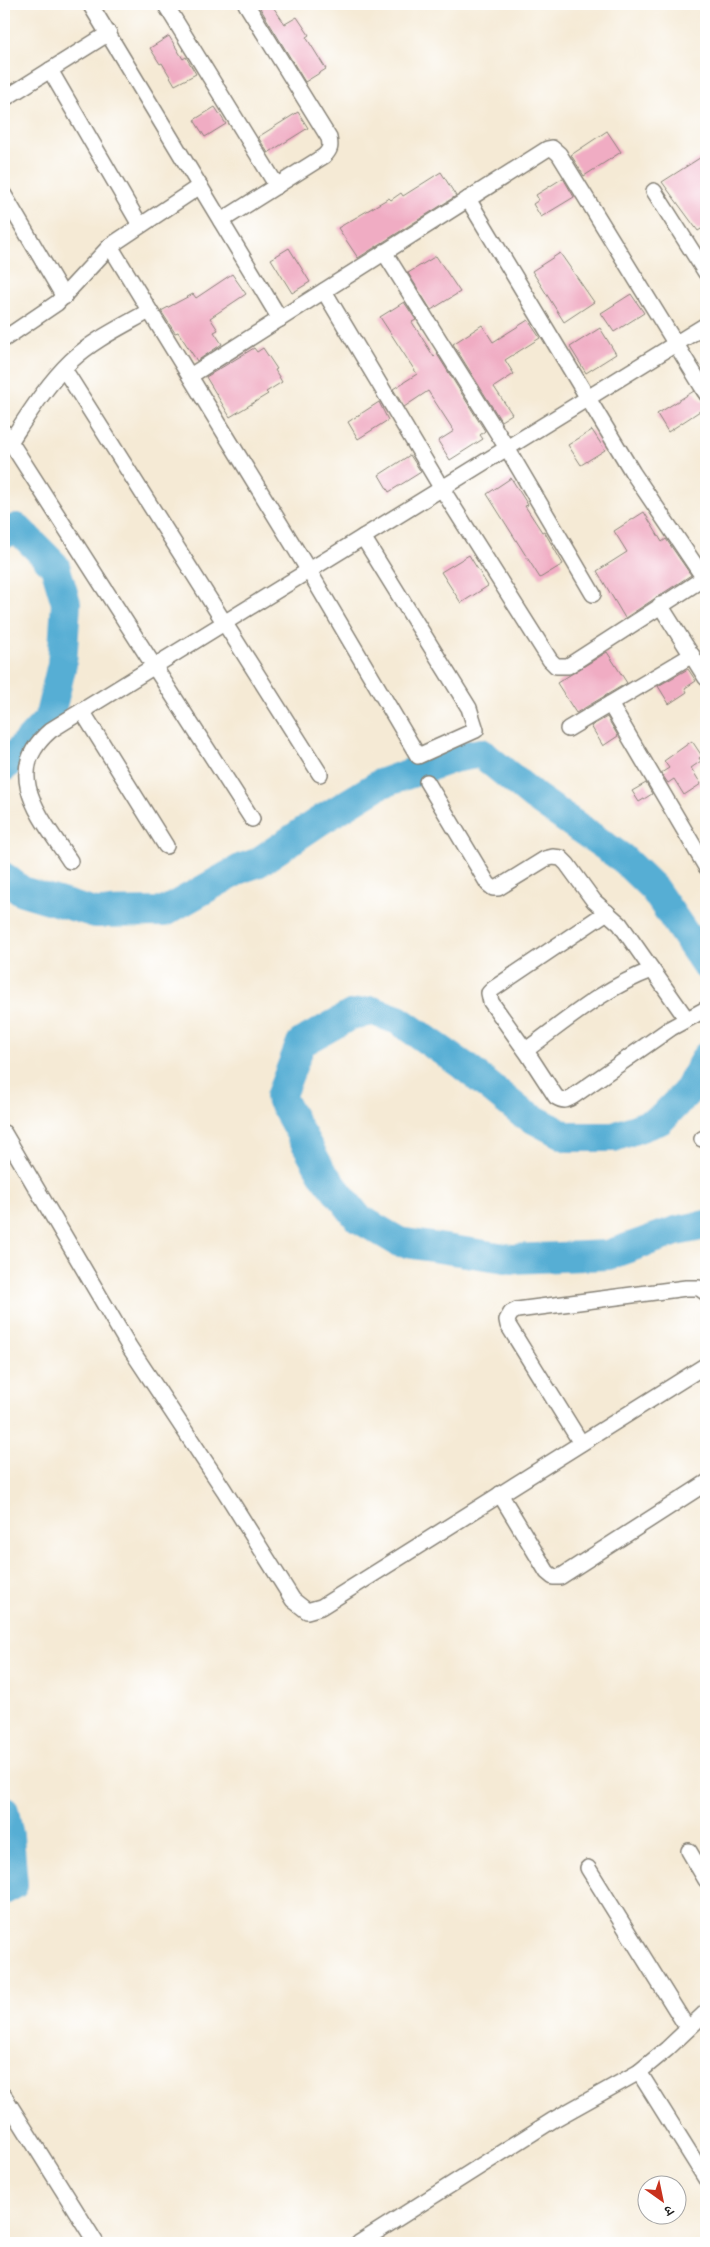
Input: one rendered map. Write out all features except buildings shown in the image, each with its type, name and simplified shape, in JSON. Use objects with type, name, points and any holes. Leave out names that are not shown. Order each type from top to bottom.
[{"type":"street","points":[[90,4],[280,319]]},
{"type":"street","points":[[165,4],[278,186]]},
{"type":"street","points":[[221,221],[324,156],[330,145],[329,138],[246,4]]},
{"type":"street","points":[[4,99],[108,33]]},
{"type":"street","points":[[50,70],[140,225]]},
{"type":"street","points":[[190,376],[547,149],[556,150],[677,343],[706,394]]},
{"type":"street","points":[[4,339],[64,297],[110,246],[200,186]]},
{"type":"street","points":[[654,191],[706,273]]},
{"type":"street","points":[[4,195],[64,297]]},
{"type":"street","points":[[324,291],[442,488],[550,660],[556,666],[568,666],[660,604],[705,578],[633,473],[468,199]]},
{"type":"street","points":[[110,246],[309,571],[418,756],[476,730],[469,708],[363,537]]},
{"type":"street","points":[[384,252],[506,448],[593,594]]},
{"type":"street","points":[[150,311],[104,337],[71,361],[7,437],[252,818]]},
{"type":"street","points":[[70,861],[35,809],[27,791],[24,773],[27,757],[38,740],[706,325]]},
{"type":"street","points":[[64,369],[320,774]]},
{"type":"street","points":[[660,604],[706,678]]},
{"type":"street","points":[[568,729],[692,655]]},
{"type":"street","points":[[610,704],[706,867]]},
{"type":"street","points":[[82,711],[166,846]]},
{"type":"street","points":[[427,782],[488,884],[493,888],[503,886],[545,858],[561,858],[594,901],[620,924],[686,1018]]},
{"type":"street","points":[[607,912],[489,993],[490,1002],[526,1050],[556,1097],[561,1101],[567,1100],[686,1018],[706,1009]]},
{"type":"street","points":[[526,1050],[613,987],[628,978],[652,970]]},
{"type":"street","points":[[4,1133],[130,1348],[224,1490],[293,1600],[307,1612],[321,1608],[706,1366]]},
{"type":"street","points":[[582,1443],[508,1325],[507,1320],[511,1313],[517,1310],[686,1288],[699,1288],[706,1293]]},
{"type":"street","points":[[500,1494],[544,1567],[553,1577],[560,1577],[706,1483]]},
{"type":"street","points":[[689,1851],[706,1880]]},
{"type":"street","points":[[588,1868],[688,2030]]},
{"type":"street","points":[[359,2243],[553,2120],[639,2072],[705,2017]]},
{"type":"street","points":[[639,2072],[706,2179]]},
{"type":"street","points":[[4,2096],[96,2243]]},
{"type":"waterway","points":[[4,534],[17,528],[55,566],[66,603],[62,664],[49,719],[4,767]]},
{"type":"waterway","points":[[4,877],[22,891],[95,913],[164,912],[242,868],[257,863],[318,822],[380,784],[453,758],[481,753],[535,797],[622,858],[654,889],[706,965]]},
{"type":"waterway","points":[[706,1057],[686,1093],[660,1120],[614,1137],[568,1137],[522,1113],[464,1066],[398,1020],[373,1011],[351,1015],[301,1043],[280,1097],[322,1172],[358,1218],[399,1242],[512,1259],[608,1255],[676,1231],[706,1225]]},
{"type":"waterway","points":[[4,1811],[9,1836],[13,1885],[4,1890]]}]
